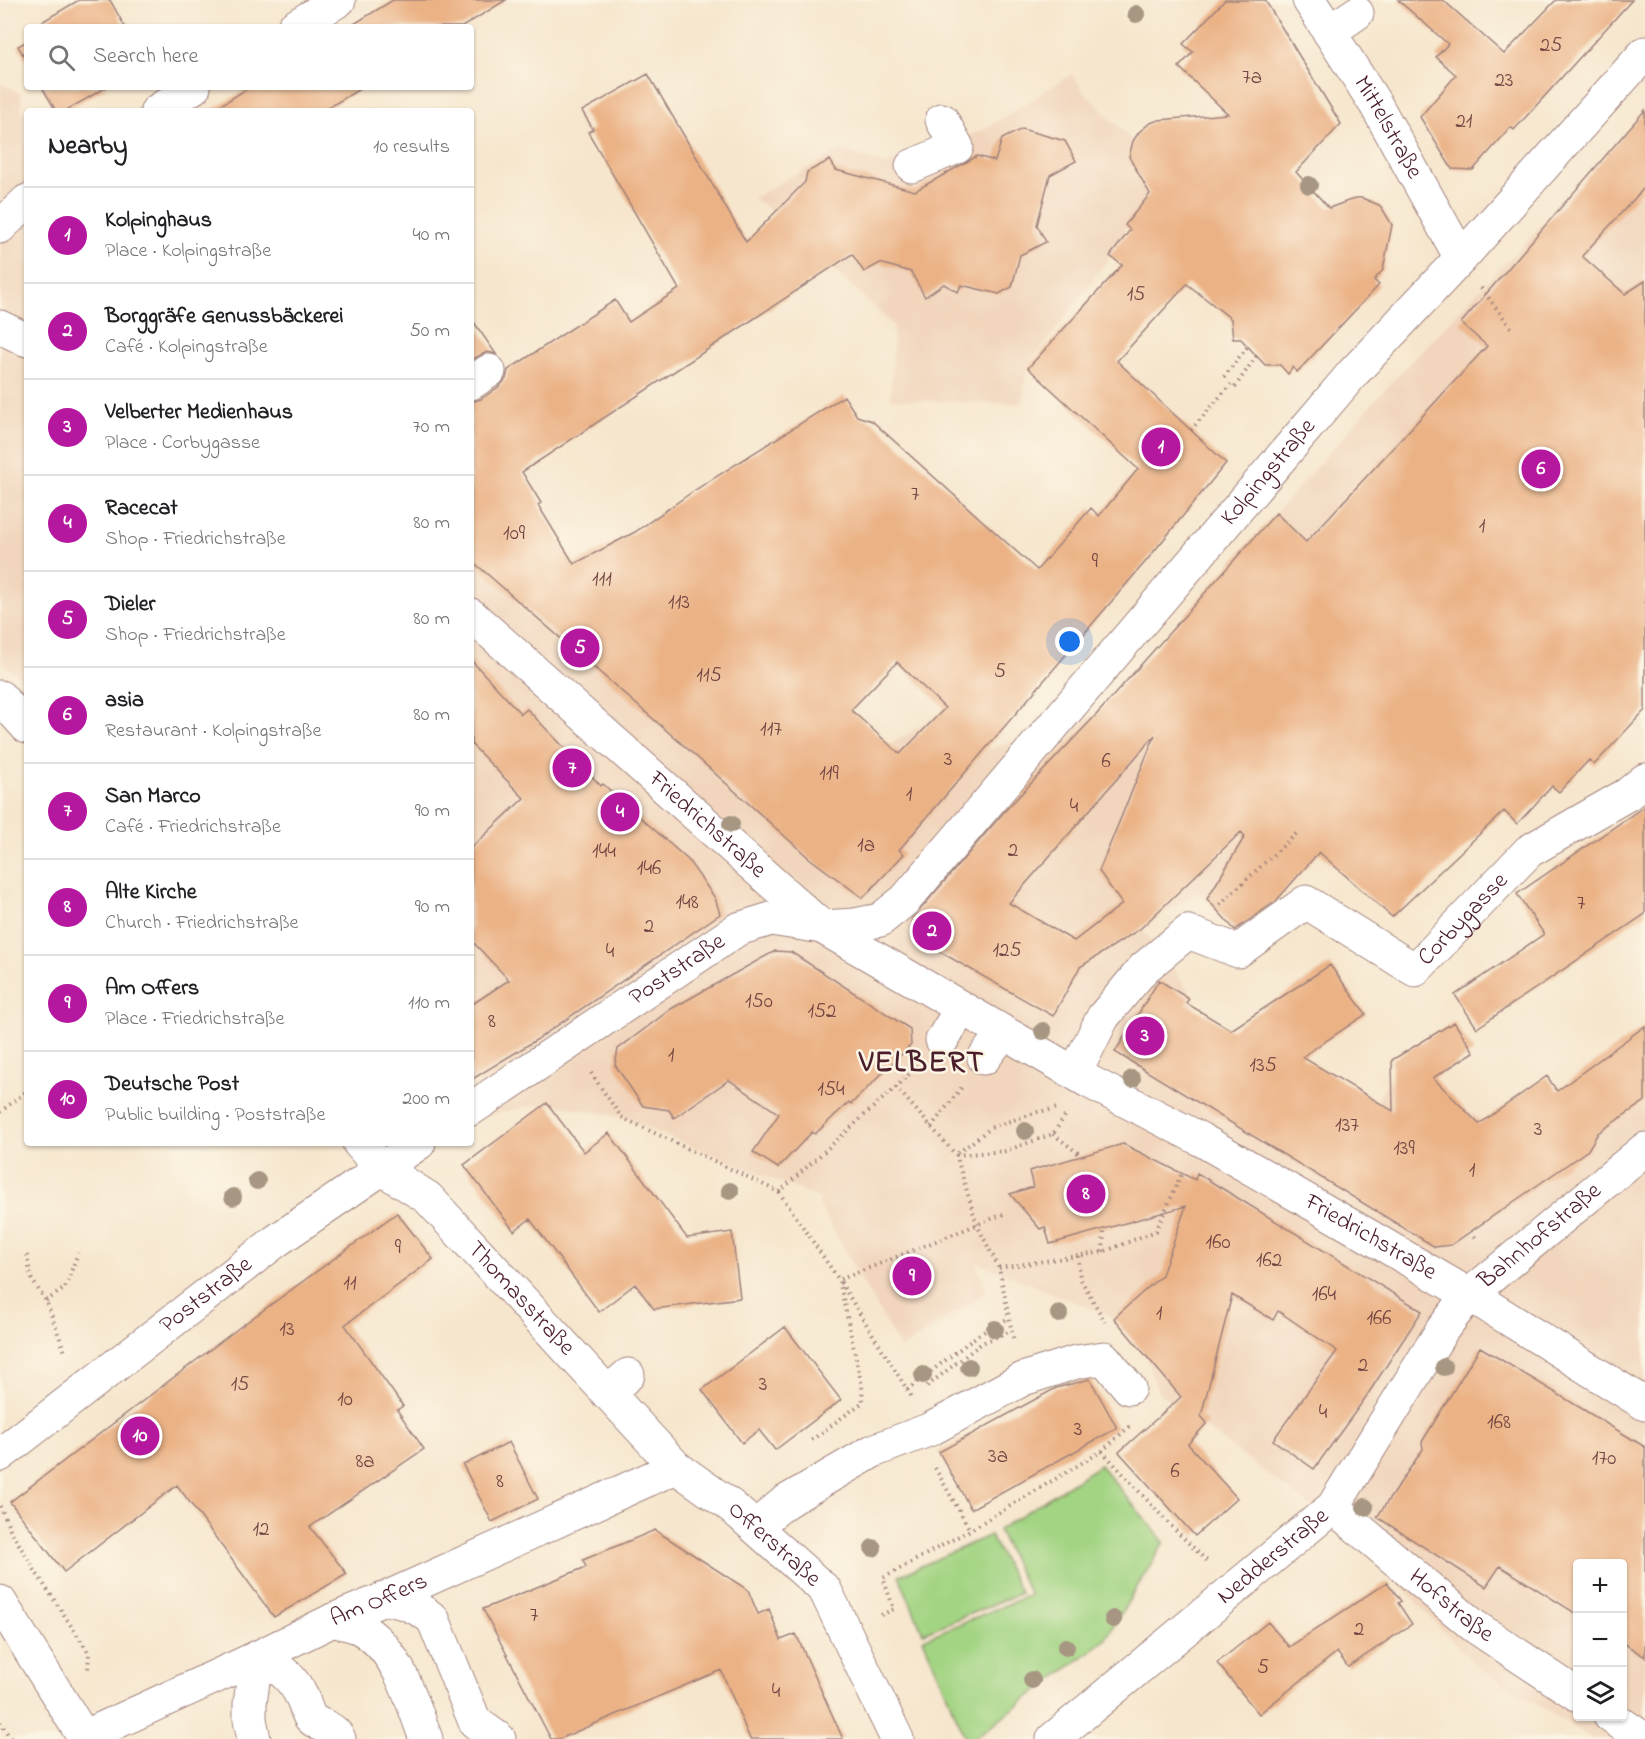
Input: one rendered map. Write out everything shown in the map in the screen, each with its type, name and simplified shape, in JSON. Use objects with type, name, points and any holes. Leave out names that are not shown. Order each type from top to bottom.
[{"type":"street","points":[[299,24],[339,0]]},
{"type":"street","name":"Mittelstraße","points":[[1309,0],[1376,105],[1461,258]]},
{"type":"street","points":[[1329,32],[1357,13]]},
{"type":"street","name":"Kolpingstraße","points":[[905,900],[1353,373],[1461,258],[1645,53]]},
{"type":"street","points":[[162,108],[189,90]]},
{"type":"street","points":[[912,166],[957,147],[942,120]]},
{"type":"street","points":[[0,227],[24,204]]},
{"type":"street","points":[[0,327],[24,339]]},
{"type":"street","name":"Friedrichstraße","points":[[474,618],[822,927],[962,1010],[994,1045],[1187,1163],[1469,1295],[1645,1404]]},
{"type":"street","points":[[0,697],[24,724]]},
{"type":"street","name":"Corbygasse","points":[[1188,932],[1238,951],[1306,902],[1415,970],[1528,851],[1628,794],[1645,780]]},
{"type":"street","name":"Poststraße","points":[[474,1107],[738,929],[771,919],[822,927],[855,925],[880,920],[905,900]]},
{"type":"street","points":[[1074,1094],[1103,1017],[1144,968],[1188,932]]},
{"type":"street","points":[[942,1040],[962,1010]]},
{"type":"street","name":"Thomasstraße","points":[[362,1146],[381,1168],[428,1198],[618,1384],[676,1467]]},
{"type":"street","name":"Poststraße","points":[[0,1455],[276,1241],[414,1146]]},
{"type":"street","name":"Bahnhofstraße","points":[[1443,1330],[1469,1295],[1645,1149]]},
{"type":"street","name":"Nedderstraße","points":[[1053,1739],[1333,1507],[1443,1330]]},
{"type":"street","points":[[754,1527],[785,1502],[873,1451],[931,1429],[1023,1379],[1077,1362],[1104,1358],[1129,1388]]},
{"type":"street","name":"Offerstraße","points":[[676,1467],[731,1506],[825,1590],[897,1739]]},
{"type":"street","name":"Am Offers","points":[[85,1738],[333,1620],[676,1467]]},
{"type":"street","name":"Hofstraße","points":[[1333,1507],[1474,1626],[1573,1692]]},
{"type":"street","points":[[384,1599],[402,1600],[434,1619],[475,1722],[499,1739]]},
{"type":"street","points":[[0,1602],[85,1738]]},
{"type":"street","points":[[302,1697],[303,1675],[317,1634],[333,1620],[359,1628],[376,1641],[392,1658],[426,1739]]},
{"type":"street","points":[[254,1739],[250,1720],[250,1704],[255,1658],[275,1665],[284,1672],[302,1697],[310,1718],[336,1733],[339,1739]]},
{"type":"street","points":[[1617,1721],[1644,1739]]},
{"type":"path","points":[[1485,294],[1512,329]]},
{"type":"path","points":[[1224,377],[1248,346]]},
{"type":"path","points":[[1191,430],[1233,386],[1257,356]]},
{"type":"path","points":[[1188,932],[1297,833]]},
{"type":"path","points":[[570,1043],[621,1117],[779,1192],[839,1280],[905,1388],[978,1335],[1009,1318]]},
{"type":"path","points":[[931,1127],[994,1045]]},
{"type":"path","points":[[779,1192],[896,1087],[956,1155],[977,1225],[999,1268],[1014,1345]]},
{"type":"path","points":[[0,1112],[24,1093]]},
{"type":"path","points":[[956,1155],[1005,1151],[1053,1134],[1074,1094]]},
{"type":"path","points":[[956,1155],[992,1127],[1038,1112],[1074,1094]]},
{"type":"path","points":[[1053,1134],[1082,1156]]},
{"type":"path","points":[[999,1268],[1103,1252],[1156,1231],[1187,1163]]},
{"type":"path","points":[[839,1280],[1006,1213]]},
{"type":"path","points":[[1103,1252],[1104,1229]]},
{"type":"path","points":[[46,1301],[65,1288],[78,1253]]},
{"type":"path","points":[[27,1255],[31,1278],[46,1301],[65,1352]]},
{"type":"path","points":[[1078,1256],[1080,1278],[1107,1324]]},
{"type":"path","points":[[800,1448],[863,1402],[862,1386],[839,1280]]},
{"type":"path","points":[[912,1398],[982,1343],[1011,1331]]},
{"type":"path","points":[[881,1615],[894,1609],[883,1578],[970,1530],[1102,1451],[1171,1526],[1204,1558]]},
{"type":"path","points":[[929,1458],[970,1530]]},
{"type":"path","points":[[0,1506],[21,1548],[89,1653]]},
{"type":"path","points":[[0,1722],[11,1739]]},
{"type":"shaded area","points":[[1072,74],[1082,90],[1133,141],[1156,189],[1125,225],[1125,236],[1028,368],[1022,404],[891,399],[894,326],[774,213],[753,198],[842,149],[885,165],[982,131]]},
{"type":"shaded area","points":[[0,83],[21,93],[24,138],[24,681],[0,660]]},
{"type":"shaded area","points":[[1645,116],[1645,709],[1594,765],[1588,760],[1559,792],[1552,786],[1517,824],[1503,809],[1392,917],[1280,819],[1206,898],[1198,892],[1142,928],[1194,997],[1193,1021],[1231,1030],[1330,965],[1366,1014],[1310,1052],[1304,1046],[1285,1051],[1344,1099],[1351,1086],[1377,1101],[1392,1076],[1392,1060],[1454,1022],[1474,1052],[1434,1078],[1462,1108],[1484,1121],[1547,1076],[1557,1090],[1645,1026],[1645,1739],[1592,1739],[1476,1666],[1365,1547],[1158,1392],[1144,1353],[1114,1318],[976,1262],[987,1292],[901,1349],[818,1203],[821,1199],[621,1117],[547,1103],[474,1118],[474,451],[523,474],[574,564],[635,532],[695,490],[782,651],[890,745],[941,712],[985,750],[1097,714],[1389,385]]},
{"type":"green space","points":[[1100,1465],[1164,1542],[1105,1640],[973,1739],[966,1739],[923,1639],[1030,1595],[998,1530]]},
{"type":"green space","points":[[990,1535],[1021,1593],[923,1633],[899,1576]]},
{"type":"building","points":[[79,0],[110,0],[123,24],[38,24]]},
{"type":"building","points":[[393,0],[506,0],[467,24],[354,24]]},
{"type":"building","points":[[1225,0],[1265,0],[1341,124],[1296,172],[1329,208],[1362,198],[1382,208],[1392,225],[1383,270],[1374,280],[1379,285],[1297,372],[1293,367],[1288,374],[1280,365],[1265,365],[1241,339],[1233,339],[1231,319],[1187,284],[1117,361],[1226,463],[1147,560],[899,850],[904,854],[863,898],[809,858],[474,563],[474,401],[500,386],[506,379],[508,370],[615,300],[629,322],[679,289],[588,132],[593,129],[582,111],[648,74],[746,242],[805,182],[807,172],[830,160],[836,170],[915,191],[977,156],[995,161],[1002,139],[1022,129],[1065,141],[1076,161],[1050,175],[1037,225],[1046,242],[1020,255],[1012,287],[999,294],[961,285],[958,292],[944,284],[925,297],[911,272],[880,263],[864,272],[852,254],[522,472],[541,503],[538,505],[574,564],[635,532],[695,490],[844,396],[857,416],[872,421],[1037,570],[1091,508],[1099,516],[1138,469],[1028,368],[1122,265],[1110,256],[1130,230],[1125,225],[1150,194],[1129,157],[1133,141],[1139,132],[1150,123],[1159,120],[1228,114],[1179,67],[1193,52],[1183,44]],"holes":[[[897,662],[945,708],[900,754],[851,710]]]},
{"type":"building","points":[[1398,0],[1443,0],[1504,54],[1556,0],[1632,0],[1514,130],[1511,127],[1473,170],[1452,169],[1420,117],[1456,75],[1436,57],[1448,44]]},
{"type":"building","points":[[24,43],[24,56],[18,46]]},
{"type":"building","points":[[44,90],[102,90],[70,108],[54,108]]},
{"type":"building","points":[[245,90],[358,90],[328,108],[216,108]]},
{"type":"building","points":[[1645,110],[1645,187],[1582,256],[1625,294],[1645,281],[1645,710],[1594,765],[1589,760],[1559,792],[1552,786],[1517,824],[1504,811],[1392,917],[1319,852],[1276,901],[1235,930],[1207,899],[1245,836],[1241,832],[1140,929],[1080,967],[1053,1016],[914,937],[912,919],[1003,813],[1097,714],[1276,513],[1306,542],[1487,346],[1461,323]],"holes":[[[1155,735],[1099,871],[1122,904],[1074,941],[1009,903]]]},
{"type":"building","points":[[474,322],[496,354],[487,352],[474,358]]},
{"type":"building","points":[[474,663],[521,714],[527,709],[601,786],[603,784],[688,860],[715,898],[720,914],[536,1040],[474,1078],[474,1003],[509,980],[474,943],[474,845],[524,798],[474,747]]},
{"type":"building","points":[[1645,806],[1645,914],[1477,1028],[1455,995],[1544,934],[1517,894]]},
{"type":"building","points":[[775,951],[791,952],[910,1029],[911,1045],[851,1104],[849,1102],[815,1134],[812,1132],[778,1168],[753,1152],[779,1114],[729,1080],[674,1118],[669,1110],[643,1106],[615,1065],[618,1049],[671,1009]]},
{"type":"building","points":[[1330,965],[1366,1014],[1302,1057],[1393,1111],[1392,1060],[1454,1022],[1474,1052],[1433,1078],[1479,1124],[1547,1076],[1557,1091],[1645,1026],[1645,1101],[1598,1133],[1588,1150],[1532,1189],[1451,1245],[1435,1247],[1115,1052],[1159,980],[1189,999],[1186,1003],[1231,1030]]},
{"type":"building","points":[[547,1103],[584,1152],[609,1133],[687,1238],[732,1232],[740,1298],[654,1309],[635,1284],[599,1312],[530,1219],[514,1231],[464,1165]]},
{"type":"building","points":[[1123,1144],[1195,1180],[1197,1173],[1422,1311],[1366,1397],[1314,1469],[1273,1440],[1337,1351],[1278,1311],[1273,1320],[1232,1295],[1201,1416],[1207,1423],[1188,1444],[1237,1498],[1195,1536],[1119,1452],[1181,1397],[1114,1318],[1162,1275],[1186,1206],[1050,1244],[1045,1227],[1040,1229],[1010,1194],[1033,1187],[1029,1171]]},
{"type":"building","points":[[397,1213],[433,1259],[345,1325],[403,1406],[397,1410],[424,1449],[310,1527],[347,1574],[274,1617],[177,1485],[64,1572],[10,1502],[240,1327]]},
{"type":"building","points":[[785,1327],[841,1400],[775,1450],[759,1430],[742,1443],[702,1390]]},
{"type":"building","points":[[1480,1347],[1645,1447],[1645,1657],[1627,1646],[1627,1559],[1573,1559],[1573,1612],[1500,1566],[1486,1587],[1377,1517],[1423,1449],[1422,1442]]},
{"type":"building","points":[[1090,1379],[1117,1428],[971,1509],[939,1452],[1056,1388]]},
{"type":"building","points":[[509,1442],[538,1499],[492,1522],[463,1465]]},
{"type":"building","points":[[655,1530],[748,1590],[758,1614],[769,1609],[781,1640],[796,1634],[843,1739],[750,1739],[721,1670],[559,1739],[551,1739],[483,1609],[586,1567],[583,1560]]},
{"type":"building","points":[[1387,1582],[1401,1601],[1398,1603],[1412,1624],[1348,1667],[1337,1652],[1259,1714],[1217,1663],[1268,1622],[1289,1647]]},
{"type":"place","name":"Kolpinghaus","points":[[1161,447]]},
{"type":"place","name":"asia","points":[[1541,469]]},
{"type":"place","name":"Dieler","points":[[580,648]]},
{"type":"place","name":"San Marco","points":[[572,768]]},
{"type":"place","name":"Racecat","points":[[620,812]]},
{"type":"place","name":"Borggräfe Genussbäckerei","points":[[932,931]]},
{"type":"place","name":"Velberter Medienhaus","points":[[1145,1036]]},
{"type":"place","name":"Alte Kirche","points":[[1086,1194]]},
{"type":"place","name":"Am Offers","points":[[912,1276]]},
{"type":"place","name":"Deutsche Post","points":[[140,1436]]},
{"type":"district","name":"VELBERT","points":[[922,1064]]}]
